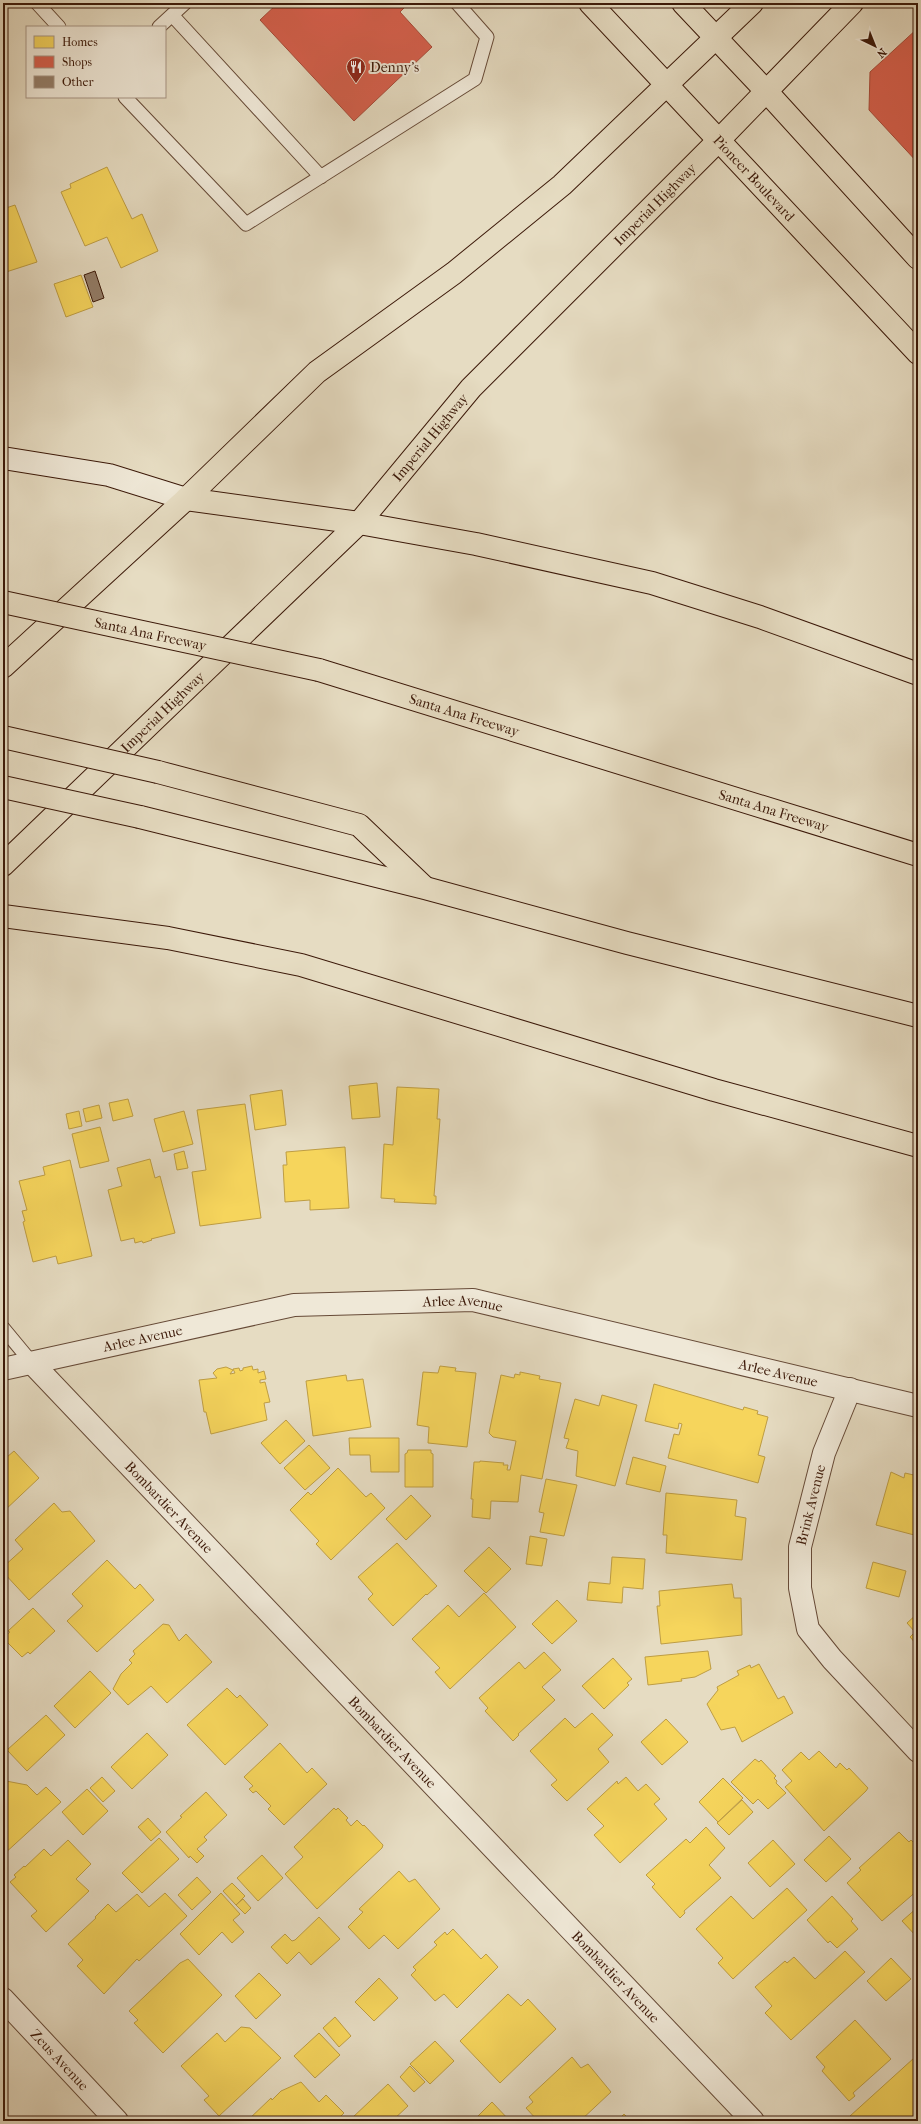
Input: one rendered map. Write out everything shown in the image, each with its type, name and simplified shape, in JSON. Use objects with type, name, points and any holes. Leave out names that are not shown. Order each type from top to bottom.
[{"type":"main road","name":"Pioneer Boulevard","points":[[590,3],[918,353]]},
{"type":"main road","points":[[682,3],[767,92],[918,258]]},
{"type":"main road","points":[[3,667],[186,499],[317,372],[454,273],[562,185],[752,3]]},
{"type":"main road","name":"Imperial Highway","points":[[3,865],[359,523],[471,388],[767,92],[852,3]]},
{"type":"main road","points":[[186,499],[359,523],[476,544],[652,583],[760,617],[918,674]]},
{"type":"main road","name":"Santa Ana Freeway","points":[[3,602],[319,670],[918,855]]},
{"type":"main road","points":[[3,736],[158,772],[359,825],[425,888]]},
{"type":"main road","points":[[3,787],[140,817],[425,888],[627,943],[918,1016]]},
{"type":"main road","points":[[3,916],[168,938],[301,965],[714,1090],[918,1146]]},
{"type":"street","points":[[3,458],[109,475],[186,499]]},
{"type":"street","name":"Arlee Avenue","points":[[3,1369],[294,1305],[474,1300],[918,1406]]},
{"type":"street","name":"Bombardier Avenue","points":[[32,1363],[753,2121]]},
{"type":"street","name":"Brink Avenue","points":[[850,1389],[824,1453],[800,1548],[800,1588],[806,1622],[808,1628],[832,1659],[918,1751]]},
{"type":"street","name":"Zeus Avenue","points":[[3,1999],[117,2121]]},
{"type":"lane","points":[[160,26],[185,3]]},
{"type":"lane","points":[[126,98],[246,224],[475,79],[487,37],[457,3]]},
{"type":"lane","points":[[42,5],[58,26]]},
{"type":"lane","points":[[172,15],[321,177]]},
{"type":"lane","points":[[3,1328],[32,1363]]},
{"type":"building: Homes","points":[[107,167],[132,219],[142,214],[158,251],[121,268],[107,237],[85,246],[61,192],[71,188],[70,184]]},
{"type":"building: Homes","points":[[15,205],[37,262],[3,273],[3,209]]},
{"type":"building: Homes","points":[[81,275],[93,307],[66,317],[54,284]]},
{"type":"building: Homes","points":[[377,1083],[380,1117],[352,1119],[349,1086]]},
{"type":"building: Homes","points":[[397,1087],[439,1089],[437,1119],[440,1119],[434,1196],[436,1196],[436,1204],[394,1202],[395,1199],[381,1198],[384,1144],[393,1145]]},
{"type":"building: Homes","points":[[282,1090],[286,1125],[255,1130],[250,1095]]},
{"type":"building: Homes","points":[[128,1099],[133,1116],[113,1121],[109,1103]]},
{"type":"building: Homes","points":[[245,1104],[261,1218],[200,1226],[192,1172],[206,1170],[197,1110]]},
{"type":"building: Homes","points":[[99,1105],[102,1118],[86,1122],[83,1109]]},
{"type":"building: Homes","points":[[79,1111],[82,1126],[69,1129],[66,1114]]},
{"type":"building: Homes","points":[[184,1111],[193,1144],[163,1152],[154,1119]]},
{"type":"building: Homes","points":[[100,1127],[109,1161],[80,1168],[72,1134]]},
{"type":"building: Homes","points":[[345,1147],[349,1208],[310,1210],[310,1200],[285,1202],[283,1165],[287,1165],[286,1152]]},
{"type":"building: Homes","points":[[184,1151],[188,1168],[177,1170],[174,1154]]},
{"type":"building: Homes","points":[[150,1159],[155,1178],[160,1176],[175,1233],[151,1239],[152,1240],[143,1243],[142,1241],[135,1243],[134,1238],[121,1241],[108,1190],[122,1186],[117,1168]]},
{"type":"building: Homes","points":[[70,1160],[92,1256],[58,1264],[56,1256],[33,1262],[23,1222],[25,1221],[22,1211],[27,1210],[19,1181],[45,1175],[43,1167]]},
{"type":"building: Homes","points":[[252,1366],[253,1370],[258,1369],[258,1373],[264,1371],[266,1379],[260,1380],[260,1383],[265,1382],[270,1402],[264,1403],[267,1420],[211,1434],[206,1412],[204,1412],[199,1380],[217,1378],[213,1373],[217,1369],[226,1367],[233,1370],[230,1374],[235,1373],[233,1369],[239,1368],[240,1371],[243,1370],[243,1368]]},
{"type":"building: Homes","points":[[440,1366],[456,1368],[455,1371],[476,1373],[467,1447],[428,1443],[429,1427],[417,1425],[423,1372],[438,1373]]},
{"type":"building: Homes","points":[[520,1372],[540,1376],[539,1379],[561,1383],[542,1479],[521,1475],[518,1502],[491,1501],[490,1519],[472,1517],[473,1499],[471,1499],[474,1462],[504,1463],[503,1465],[508,1465],[507,1470],[510,1470],[516,1441],[493,1437],[489,1433],[501,1375],[514,1378],[515,1374],[520,1375]]},
{"type":"building: Homes","points":[[346,1375],[347,1381],[363,1379],[371,1427],[313,1436],[306,1381]]},
{"type":"building: Homes","points":[[654,1384],[743,1410],[744,1407],[758,1411],[757,1414],[768,1417],[758,1455],[765,1457],[758,1483],[668,1458],[674,1434],[679,1435],[682,1424],[679,1423],[678,1429],[645,1421]]},
{"type":"building: Homes","points":[[602,1395],[637,1405],[615,1486],[576,1476],[578,1451],[566,1448],[569,1439],[564,1438],[575,1399],[599,1406]]},
{"type":"building: Homes","points":[[286,1420],[305,1441],[280,1464],[261,1443]]},
{"type":"building: Homes","points":[[349,1438],[399,1438],[399,1472],[371,1472],[370,1455],[350,1455]]},
{"type":"building: Homes","points":[[309,1445],[330,1468],[305,1490],[284,1468]]},
{"type":"building: Homes","points":[[408,1450],[431,1450],[431,1453],[433,1454],[433,1487],[405,1487],[405,1454]]},
{"type":"building: Homes","points":[[14,1451],[39,1478],[3,1512],[3,1453],[7,1457]]},
{"type":"building: Homes","points":[[633,1457],[666,1466],[660,1492],[626,1484]]},
{"type":"building: Homes","points":[[338,1468],[366,1497],[371,1493],[385,1508],[331,1560],[316,1544],[319,1541],[290,1510],[308,1492],[311,1495]]},
{"type":"building: Homes","points":[[891,1472],[904,1478],[905,1473],[918,1476],[918,1536],[876,1525]]},
{"type":"building: Homes","points":[[546,1479],[577,1485],[564,1536],[540,1532],[544,1513],[539,1512]]},
{"type":"building: Homes","points":[[666,1493],[737,1500],[735,1516],[746,1518],[742,1560],[666,1553],[667,1535],[663,1535]]},
{"type":"building: Homes","points":[[411,1495],[431,1516],[406,1540],[386,1519]]},
{"type":"building: Homes","points":[[54,1503],[62,1512],[70,1511],[95,1541],[29,1600],[3,1572],[3,1567],[23,1549],[15,1540]]},
{"type":"building: Homes","points":[[530,1536],[547,1539],[542,1566],[526,1564]]},
{"type":"building: Homes","points":[[397,1543],[437,1586],[427,1595],[426,1594],[393,1626],[368,1599],[373,1594],[358,1577]]},
{"type":"building: Homes","points":[[489,1547],[511,1569],[486,1593],[464,1571]]},
{"type":"building: Homes","points":[[612,1557],[645,1559],[643,1589],[623,1587],[622,1603],[587,1600],[589,1582],[610,1584]]},
{"type":"building: Homes","points":[[107,1560],[135,1589],[140,1584],[154,1600],[97,1652],[67,1621],[83,1606],[72,1594]]},
{"type":"building: Homes","points":[[873,1562],[906,1571],[899,1597],[866,1588]]},
{"type":"building: Homes","points":[[732,1584],[734,1598],[741,1598],[742,1635],[661,1644],[657,1606],[660,1606],[659,1591]]},
{"type":"building: Homes","points":[[484,1593],[516,1627],[450,1689],[435,1672],[440,1668],[412,1639],[448,1605],[459,1617]]},
{"type":"building: Homes","points":[[557,1600],[577,1621],[552,1644],[532,1624]]},
{"type":"building: Homes","points":[[33,1608],[55,1631],[30,1654],[28,1652],[22,1657],[3,1638],[10,1632],[8,1631]]},
{"type":"building: Homes","points":[[917,1614],[918,1646],[910,1637],[915,1632],[907,1623]]},
{"type":"building: Homes","points":[[163,1624],[169,1625],[179,1641],[186,1634],[212,1662],[167,1703],[151,1686],[128,1705],[113,1689],[121,1674],[132,1663],[129,1660],[135,1654],[133,1651]]},
{"type":"building: Homes","points":[[708,1651],[711,1669],[695,1677],[681,1679],[682,1681],[648,1685],[645,1657]]},
{"type":"building: Homes","points":[[544,1652],[561,1670],[542,1687],[555,1700],[518,1734],[519,1735],[513,1741],[485,1711],[488,1708],[479,1698],[519,1662],[525,1669]]},
{"type":"building: Homes","points":[[613,1658],[632,1679],[627,1683],[629,1685],[604,1709],[582,1686]]},
{"type":"building: Homes","points":[[759,1664],[778,1699],[784,1696],[793,1713],[742,1742],[735,1727],[721,1730],[707,1704],[718,1690],[717,1687],[739,1675],[737,1671],[750,1665],[751,1668]]},
{"type":"building: Homes","points":[[90,1671],[111,1693],[75,1728],[54,1706]]},
{"type":"building: Homes","points":[[227,1688],[237,1698],[240,1695],[268,1725],[225,1765],[187,1725]]},
{"type":"building: Homes","points":[[592,1713],[613,1735],[598,1749],[609,1762],[567,1801],[551,1785],[557,1780],[530,1751],[565,1718],[575,1728]]},
{"type":"building: Homes","points":[[46,1715],[65,1735],[27,1771],[7,1750]]},
{"type":"building: Homes","points":[[666,1719],[688,1742],[662,1765],[641,1742]]},
{"type":"building: Homes","points":[[147,1733],[168,1755],[132,1789],[111,1767]]},
{"type":"building: Homes","points":[[280,1743],[307,1773],[312,1768],[327,1784],[284,1825],[268,1809],[271,1806],[256,1791],[253,1793],[249,1789],[253,1786],[244,1777]]},
{"type":"building: Homes","points":[[819,1751],[836,1768],[840,1763],[847,1770],[849,1768],[868,1788],[824,1831],[785,1787],[792,1781],[782,1770],[801,1752],[809,1760]]},
{"type":"building: Homes","points":[[755,1759],[759,1762],[761,1760],[776,1776],[774,1778],[777,1781],[776,1783],[786,1793],[768,1809],[758,1799],[753,1804],[731,1782]]},
{"type":"building: Homes","points":[[102,1777],[115,1791],[103,1802],[90,1788]]},
{"type":"building: Homes","points":[[626,1777],[638,1791],[646,1784],[660,1799],[654,1804],[667,1819],[620,1863],[594,1835],[604,1826],[587,1809],[617,1781],[618,1784]]},
{"type":"building: Homes","points":[[723,1778],[743,1798],[718,1822],[699,1802]]},
{"type":"building: Homes","points":[[6,1781],[27,1785],[37,1795],[46,1787],[61,1802],[3,1855],[3,1784]]},
{"type":"building: Homes","points":[[87,1789],[108,1811],[83,1835],[62,1812]]},
{"type":"building: Homes","points":[[206,1792],[227,1815],[204,1837],[207,1840],[197,1849],[204,1856],[197,1863],[190,1856],[189,1858],[166,1832],[182,1817],[180,1816]]},
{"type":"building: Homes","points":[[742,1800],[753,1812],[729,1835],[717,1823]]},
{"type":"building: Homes","points":[[334,1808],[336,1810],[338,1808],[348,1818],[346,1820],[351,1826],[357,1820],[363,1826],[364,1825],[383,1845],[382,1848],[317,1909],[285,1874],[303,1857],[294,1847]]},
{"type":"building: Homes","points":[[148,1818],[161,1832],[151,1841],[138,1827]]},
{"type":"building: Homes","points":[[706,1827],[725,1848],[709,1865],[721,1878],[684,1911],[685,1913],[680,1918],[652,1887],[655,1884],[646,1875],[686,1839],[690,1843]]},
{"type":"building: Homes","points":[[899,1832],[909,1842],[911,1840],[915,1844],[918,1842],[918,1890],[882,1921],[847,1883],[861,1870],[859,1868]]},
{"type":"building: Homes","points":[[829,1836],[851,1859],[826,1882],[804,1860]]},
{"type":"building: Homes","points":[[159,1838],[179,1859],[142,1893],[122,1873]]},
{"type":"building: Homes","points":[[68,1840],[91,1864],[76,1879],[89,1891],[46,1932],[31,1916],[37,1911],[10,1882],[16,1877],[14,1875],[44,1849],[51,1856]]},
{"type":"building: Homes","points":[[773,1840],[795,1864],[770,1887],[748,1863]]},
{"type":"building: Homes","points":[[262,1855],[283,1878],[258,1901],[237,1878]]},
{"type":"building: Homes","points":[[399,1871],[409,1882],[415,1879],[440,1909],[398,1949],[384,1935],[369,1949],[348,1927],[363,1912],[359,1909]]},
{"type":"building: Homes","points":[[197,1877],[211,1892],[192,1910],[178,1895]]},
{"type":"building: Homes","points":[[232,1883],[245,1896],[236,1905],[223,1891]]},
{"type":"building: Homes","points":[[787,1888],[807,1910],[733,1979],[718,1963],[723,1958],[696,1929],[731,1896],[753,1919]]},
{"type":"building: Homes","points":[[165,1893],[187,1916],[139,1961],[137,1959],[104,1994],[77,1966],[83,1960],[68,1944],[96,1918],[95,1917],[108,1904],[116,1912],[137,1894],[149,1907]]},
{"type":"building: Homes","points":[[221,1893],[240,1914],[233,1920],[244,1932],[232,1943],[222,1932],[199,1955],[180,1934]]},
{"type":"building: Homes","points":[[832,1896],[853,1919],[851,1921],[858,1929],[837,1948],[830,1941],[828,1943],[807,1920]]},
{"type":"building: Homes","points":[[243,1899],[251,1908],[245,1914],[236,1905]]},
{"type":"building: Homes","points":[[918,1907],[918,1935],[917,1937],[902,1921]]},
{"type":"building: Homes","points":[[319,1917],[340,1939],[311,1965],[299,1952],[287,1964],[271,1947],[285,1934],[292,1941],[295,1940]]},
{"type":"building: Homes","points":[[453,1929],[481,1959],[486,1954],[498,1967],[457,2008],[444,1994],[435,2001],[411,1975],[416,1970],[413,1967],[437,1945],[434,1942],[445,1932],[447,1935]]},
{"type":"building: Homes","points":[[845,1951],[865,1972],[791,2040],[765,2013],[772,2006],[755,1987],[785,1961],[787,1963],[794,1957],[815,1979]]},
{"type":"building: Homes","points":[[891,1958],[911,1979],[886,2001],[867,1981]]},
{"type":"building: Homes","points":[[188,1959],[222,1995],[163,2053],[134,2023],[138,2020],[129,2011],[180,1963]]},
{"type":"building: Homes","points":[[259,1973],[281,1995],[256,2019],[235,1996]]},
{"type":"building: Homes","points":[[379,1978],[398,1998],[374,2021],[355,2002]]},
{"type":"building: Homes","points":[[508,1994],[521,2006],[528,1999],[556,2029],[500,2083],[460,2041]]},
{"type":"building: Homes","points":[[335,2017],[351,2036],[339,2047],[323,2028]]},
{"type":"building: Homes","points":[[855,2020],[891,2059],[853,2093],[855,2096],[849,2101],[822,2071],[825,2067],[816,2057]]},
{"type":"building: Homes","points":[[241,2027],[250,2028],[281,2058],[219,2116],[204,2100],[209,2096],[181,2066],[217,2033],[225,2042]]},
{"type":"building: Homes","points":[[319,2033],[340,2055],[315,2078],[294,2056]]},
{"type":"building: Homes","points":[[435,2041],[454,2061],[430,2084],[410,2064]]},
{"type":"building: Homes","points":[[572,2057],[581,2068],[588,2064],[611,2092],[580,2121],[558,2121],[556,2119],[553,2121],[538,2121],[526,2108],[533,2102],[529,2097]]},
{"type":"building: Homes","points":[[914,2058],[918,2062],[918,2121],[855,2121],[850,2116]]},
{"type":"building: Homes","points":[[410,2066],[425,2082],[414,2092],[400,2077]]},
{"type":"building: Homes","points":[[301,2082],[319,2102],[326,2095],[344,2113],[336,2121],[247,2121],[271,2098],[272,2100],[281,2091]]},
{"type":"building: Homes","points":[[388,2084],[408,2106],[392,2121],[355,2121],[352,2118]]},
{"type":"building: Homes","points":[[492,2102],[510,2121],[473,2121]]},
{"type":"building: Homes","points":[[624,2114],[631,2121],[612,2121],[617,2117],[619,2119]]},
{"type":"building: Shops","name":"Denny's","points":[[278,3],[409,3],[400,12],[432,47],[354,121],[260,20]]},
{"type":"building: Shops","points":[[918,28],[918,163],[869,110],[870,72]]},
{"type":"building: Other","points":[[95,271],[104,298],[93,302],[84,275]]},
{"type":"place","name":"Denny's","points":[[356,84]]}]
